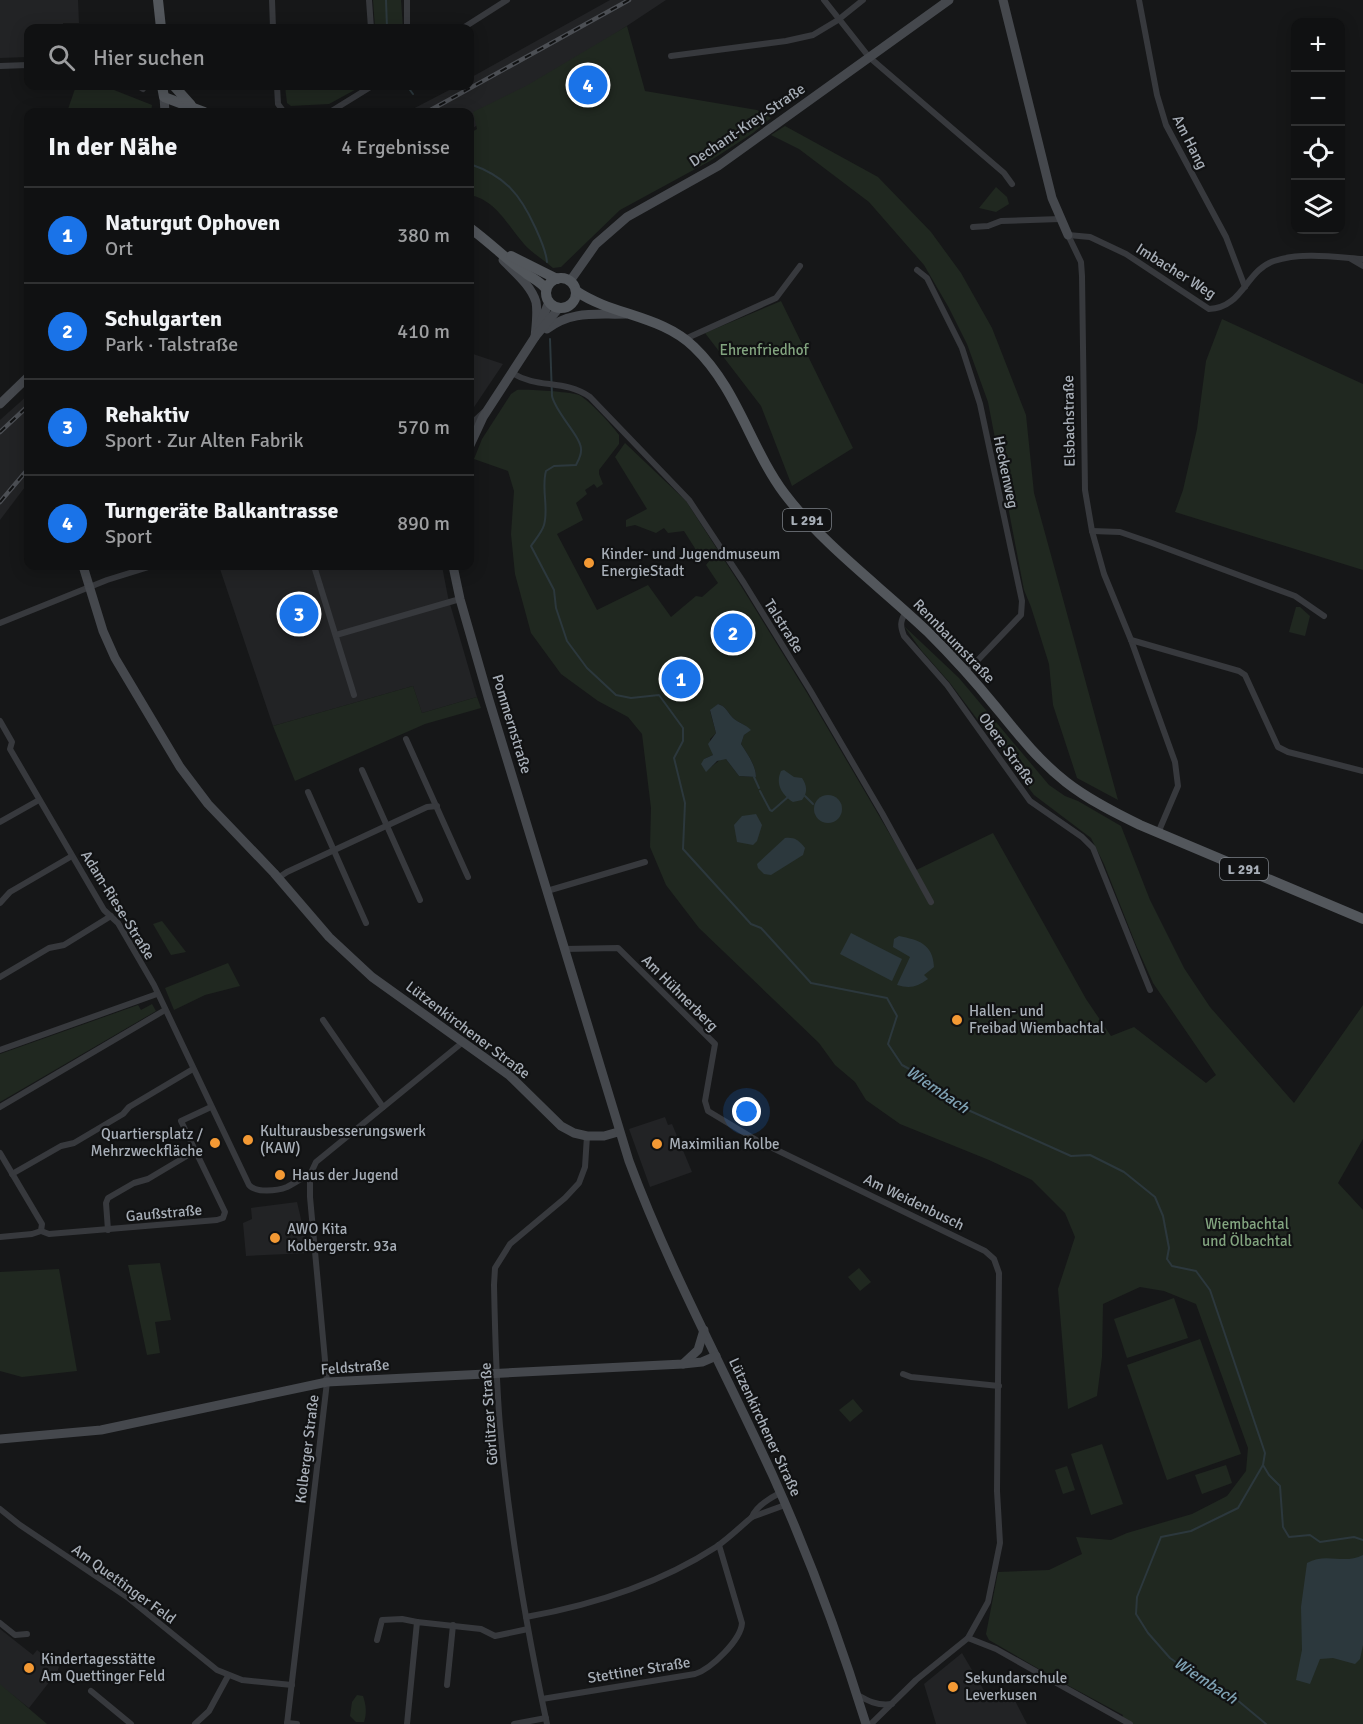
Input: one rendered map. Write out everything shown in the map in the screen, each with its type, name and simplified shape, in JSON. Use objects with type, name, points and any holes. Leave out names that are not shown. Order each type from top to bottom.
[{"type":"main road","points":[[158,0],[161,24]]},
{"type":"main road","name":"Dechant-Krey-Straße","points":[[570,281],[596,244],[627,217],[718,166],[949,0]]},
{"type":"main road","name":"Elsbachstraße","points":[[1003,0],[1052,198],[1068,235]]},
{"type":"main road","points":[[163,90],[165,108]]},
{"type":"main road","points":[[178,90],[195,108]]},
{"type":"main road","points":[[164,97],[191,108]]},
{"type":"main road","points":[[474,231],[546,289],[549,302],[535,337]]},
{"type":"main road","points":[[499,249],[556,279]]},
{"type":"main road","points":[[499,249],[503,260],[527,286],[536,303],[535,337]]},
{"type":"main road","points":[[546,289],[552,281],[563,278],[570,281],[576,291],[572,304],[565,308],[559,308],[549,302]]},
{"type":"main road","name":"Rennbaumstraße","points":[[576,291],[628,314]]},
{"type":"main road","name":"Rennbaumstraße","points":[[572,304],[582,304],[656,322],[685,339],[719,376],[764,461],[790,501],[823,536],[906,612],[965,671],[1046,764],[1067,783],[1106,808],[1158,833],[1363,919]]},
{"type":"main road","points":[[474,437],[489,408],[535,337],[559,308]]},
{"type":"main road","points":[[535,337],[557,321],[575,315],[628,314]]},
{"type":"main road","points":[[0,404],[24,381]]},
{"type":"main road","name":"Lützenkirchener Straße","points":[[85,570],[97,613],[115,658],[180,767],[208,804],[349,957],[372,977],[509,1076],[561,1126],[574,1133],[587,1136],[604,1136],[618,1132],[651,1219],[801,1542],[866,1724]]},
{"type":"main road","name":"Pommernstraße","points":[[454,570],[460,598],[618,1132]]},
{"type":"main road","points":[[683,1364],[698,1350],[704,1330]]},
{"type":"main road","name":"Feldstraße","points":[[0,1440],[101,1430],[327,1382],[683,1364],[702,1362],[716,1356]]},
{"type":"street","points":[[272,0],[273,24]]},
{"type":"street","points":[[369,0],[371,24]]},
{"type":"street","points":[[407,0],[407,24]]},
{"type":"street","points":[[470,24],[507,0]]},
{"type":"street","points":[[824,0],[870,57],[1004,173],[1012,184]]},
{"type":"street","points":[[671,56],[786,41],[813,35],[839,19],[863,0]]},
{"type":"street","name":"Am Hang","points":[[1139,0],[1157,95],[1166,125],[1226,237],[1245,287]]},
{"type":"street","points":[[0,66],[24,65]]},
{"type":"street","points":[[277,90],[280,108]]},
{"type":"street","points":[[336,108],[366,90]]},
{"type":"street","points":[[973,227],[988,226],[1001,221],[1060,219]]},
{"type":"street","name":"Imbacher Weg","points":[[1068,235],[1090,237],[1126,254],[1209,309],[1221,309],[1237,298],[1258,272],[1273,261],[1306,256],[1363,259]]},
{"type":"street","name":"Elsbachstraße","points":[[1068,235],[1080,262],[1082,276],[1085,490],[1092,531],[1104,574],[1131,640],[1175,762],[1178,778],[1178,786],[1158,833]]},
{"type":"street","points":[[1351,258],[1363,266]]},
{"type":"street","points":[[685,339],[776,298],[800,266]]},
{"type":"street","name":"Heckenweg","points":[[917,270],[927,278],[962,348],[980,404],[1022,601],[1021,615],[965,671]]},
{"type":"street","name":"Talstraße","points":[[512,373],[530,382],[574,388],[590,397],[689,500],[810,690],[931,902]]},
{"type":"street","points":[[474,421],[489,408]]},
{"type":"street","points":[[1092,531],[1120,532],[1152,543],[1295,596],[1324,616]]},
{"type":"street","points":[[0,623],[140,570]]},
{"type":"street","points":[[315,570],[354,695]]},
{"type":"street","points":[[336,635],[460,598]]},
{"type":"street","name":"Obere Straße","points":[[906,612],[901,619],[900,628],[904,636],[946,685],[1030,801],[1087,841],[1093,848],[1150,990]]},
{"type":"street","points":[[1131,640],[1239,671],[1245,675],[1278,747],[1288,752],[1363,771]]},
{"type":"street","name":"Adam-Riese-Straße","points":[[0,721],[12,742],[10,749],[39,800],[104,910],[118,923],[157,994],[211,1107]]},
{"type":"street","points":[[406,739],[468,877]]},
{"type":"street","points":[[362,770],[420,900]]},
{"type":"street","points":[[308,792],[366,923]]},
{"type":"street","points":[[0,822],[39,800]]},
{"type":"street","points":[[278,878],[427,807],[437,806]]},
{"type":"street","points":[[0,903],[10,892],[72,856]]},
{"type":"street","points":[[547,891],[645,862]]},
{"type":"street","points":[[0,977],[49,948],[64,945],[111,916]]},
{"type":"street","name":"Am Hühnerberg","points":[[564,949],[618,948],[715,1044],[705,1101],[708,1111]]},
{"type":"street","points":[[0,1050],[157,994]]},
{"type":"street","points":[[0,1107],[165,1010]]},
{"type":"street","points":[[323,1020],[383,1107]]},
{"type":"street","points":[[211,1107],[249,1185],[259,1191],[286,1188],[310,1176],[316,1162],[463,1042]]},
{"type":"street","points":[[12,1174],[62,1146],[74,1143],[193,1069]]},
{"type":"street","name":"Gaußstraße","points":[[0,1236],[32,1234],[41,1231],[49,1234],[108,1230],[223,1218],[225,1212],[181,1121],[211,1107]]},
{"type":"street","name":"Am Weidenbusch","points":[[708,1111],[758,1141],[986,1251],[994,1259],[999,1274],[997,1491],[1000,1543],[988,1602],[968,1638]]},
{"type":"street","name":"Görlitzer Straße","points":[[546,1721],[528,1629],[506,1485],[498,1374],[495,1268],[510,1244],[565,1198],[579,1183],[585,1167],[587,1136]]},
{"type":"street","points":[[108,1230],[106,1203],[108,1198],[134,1183],[148,1179],[195,1151]]},
{"type":"street","points":[[0,1154],[42,1224],[41,1231]]},
{"type":"street","name":"Kolberger Straße","points":[[287,1723],[327,1382],[310,1176]]},
{"type":"street","points":[[903,1374],[911,1377],[999,1386]]},
{"type":"street","points":[[752,1517],[754,1512],[780,1493]]},
{"type":"street","points":[[526,1617],[562,1610],[642,1585],[690,1563],[718,1545],[752,1517],[785,1505]]},
{"type":"street","name":"Am Quettinger Feld","points":[[1,1513],[128,1597],[217,1670],[242,1680],[292,1685]]},
{"type":"street","name":"Stettiner Straße","points":[[542,1699],[695,1674],[708,1669],[737,1637],[742,1623],[718,1545]]},
{"type":"street","points":[[377,1640],[382,1620],[402,1619],[453,1625],[481,1629],[495,1636],[528,1629]]},
{"type":"street","points":[[407,1724],[417,1622]]},
{"type":"street","points":[[0,1623],[15,1635],[27,1634]]},
{"type":"street","points":[[447,1685],[453,1625]]},
{"type":"street","points":[[871,1724],[916,1680],[968,1638],[996,1649],[1130,1724]]},
{"type":"street","points":[[195,1724],[209,1711],[228,1676]]},
{"type":"street","points":[[91,1691],[131,1724]]},
{"type":"street","points":[[856,1693],[877,1704],[892,1704]]},
{"type":"street","points":[[514,1724],[546,1721]]},
{"type":"street","points":[[287,1723],[297,1724]]},
{"type":"shaded area","points":[[0,0],[78,0],[79,23],[24,24],[24,57],[0,58]]},
{"type":"shaded area","points":[[610,0],[666,0],[474,127],[474,108],[415,108],[449,90],[474,90],[474,76]]},
{"type":"shaded area","points":[[474,354],[503,364],[474,407]]},
{"type":"shaded area","points":[[24,399],[24,488],[0,520],[0,420]]},
{"type":"shaded area","points":[[220,570],[443,570],[448,597],[477,697],[422,713],[413,686],[273,726]]},
{"type":"shaded area","points":[[718,704],[751,730],[744,735],[741,744],[753,764],[756,777],[739,776],[726,759],[717,761],[706,772],[701,764],[704,759],[713,755],[708,744],[716,733],[710,710]]},
{"type":"shaded area","points":[[784,770],[804,781],[806,792],[802,800],[793,802],[783,793],[779,785],[779,776]]},
{"type":"shaded area","points":[[828,795],[838,799],[842,809],[838,819],[828,823],[818,819],[814,809],[818,799]]},
{"type":"shaded area","points":[[756,814],[762,825],[757,841],[753,845],[737,842],[734,825],[742,816]]},
{"type":"shaded area","points":[[785,838],[801,843],[805,848],[803,855],[771,875],[764,874],[757,864]]},
{"type":"shaded area","points":[[851,933],[902,959],[892,981],[840,954]]},
{"type":"shaded area","points":[[899,936],[924,944],[931,953],[934,967],[924,975],[928,979],[917,985],[906,987],[897,985],[910,957],[893,947],[894,939]]},
{"type":"shaded area","name":"Maximilian Kolbe","points":[[665,1117],[668,1125],[672,1124],[692,1172],[650,1187],[629,1129]]},
{"type":"shaded area","name":"AWO Kita Kolbergerstr. 93a","points":[[297,1202],[309,1253],[246,1256],[243,1223],[252,1219],[251,1208]]},
{"type":"shaded area","points":[[1363,1555],[1363,1645],[1360,1659],[1355,1664],[1333,1658],[1320,1659],[1310,1684],[1296,1680],[1302,1650],[1301,1607],[1307,1563],[1321,1559],[1356,1558]]},
{"type":"shaded area","name":"Kindertagesstätte Am Quettinger Feld","points":[[0,1629],[33,1655],[37,1650],[59,1667],[29,1708],[0,1685]]},
{"type":"shaded area","name":"Sekundarschule Leverkusen","points":[[962,1653],[989,1699],[1009,1689],[1027,1724],[936,1724],[924,1684]]},
{"type":"green space","points":[[373,0],[401,0],[403,24],[375,24]]},
{"type":"green space","points":[[627,26],[645,91],[757,110],[771,118],[753,133],[710,161],[620,210],[561,267],[553,268],[527,247],[494,208],[474,196],[474,131],[477,129],[474,112],[526,86]]},
{"type":"green space","points":[[75,90],[114,90],[152,105],[152,108],[68,108]]},
{"type":"green space","points":[[285,90],[355,90],[329,104],[291,106],[287,103]]},
{"type":"green space","points":[[785,126],[878,177],[931,232],[961,273],[992,328],[1026,415],[1034,493],[1118,800],[1077,778],[1053,705],[1049,664],[1024,590],[988,402],[967,344],[924,265],[869,202],[799,149],[771,135]]},
{"type":"green space","points":[[996,187],[1007,197],[1009,204],[996,212],[979,208]]},
{"type":"green space","name":"Ehrenfriedhof","points":[[781,301],[853,448],[792,486],[761,406],[705,333]]},
{"type":"green space","points":[[1222,319],[1363,384],[1363,570],[1175,512],[1183,490],[1197,429],[1206,361]]},
{"type":"green space","name":"Wiembachtal und Ölbachtal","points":[[522,390],[579,395],[600,413],[619,435],[619,444],[599,470],[603,484],[597,488],[594,484],[585,490],[587,494],[576,503],[583,520],[557,534],[597,610],[648,585],[671,617],[696,596],[702,597],[718,583],[706,565],[710,560],[705,552],[696,550],[684,531],[668,533],[664,528],[656,533],[635,525],[626,527],[626,520],[647,509],[615,457],[625,443],[686,501],[807,693],[912,872],[993,833],[1086,999],[1111,1036],[1134,1027],[1206,1083],[1216,1075],[1153,983],[1091,838],[1034,795],[904,626],[959,678],[1049,785],[1121,826],[1150,900],[1184,968],[1210,1007],[1294,1103],[1363,1005],[1363,1139],[1338,1183],[1363,1210],[1363,1724],[1132,1724],[1122,1718],[1123,1715],[989,1640],[986,1634],[998,1572],[1049,1570],[1082,1554],[1076,1537],[1111,1540],[1192,1514],[1227,1496],[1246,1471],[1248,1448],[1196,1304],[1164,1291],[1140,1287],[1103,1304],[1102,1357],[1097,1396],[1068,1409],[1058,1289],[1075,1237],[1065,1213],[1032,1180],[900,1124],[866,1100],[855,1082],[835,1065],[819,1043],[699,928],[666,885],[650,847],[651,808],[642,734],[628,717],[598,701],[561,674],[531,633],[515,574],[511,534],[514,491],[508,471],[474,459],[482,439],[511,394]],"holes":[[[718,704],[733,718],[750,730],[744,735],[741,744],[753,764],[756,777],[739,776],[726,759],[721,759],[706,771],[704,759],[713,755],[710,739],[716,733],[710,711]]]},
{"type":"green space","points":[[1296,607],[1300,607],[1310,616],[1305,636],[1289,632]]},
{"type":"green space","points":[[413,686],[422,713],[477,697],[481,708],[425,724],[295,781],[273,726]]},
{"type":"green space","points":[[162,921],[186,952],[171,955],[153,924]]},
{"type":"green space","points":[[228,963],[240,986],[205,995],[174,1010],[165,988]]},
{"type":"green space","points":[[152,1004],[156,1011],[0,1102],[0,1054],[138,1005],[141,1010]]},
{"type":"green space","points":[[160,1263],[171,1320],[155,1322],[160,1353],[147,1355],[128,1265]]},
{"type":"green space","points":[[859,1268],[871,1282],[860,1291],[848,1277]]},
{"type":"green space","points":[[59,1269],[77,1371],[22,1377],[0,1371],[0,1272]]},
{"type":"green space","points":[[1174,1298],[1188,1338],[1127,1358],[1114,1319]]},
{"type":"green space","points":[[1200,1339],[1241,1454],[1167,1480],[1127,1365]]},
{"type":"green space","points":[[853,1399],[863,1411],[850,1422],[839,1410]]},
{"type":"green space","points":[[1102,1444],[1123,1504],[1091,1515],[1071,1454]]},
{"type":"green space","points":[[1226,1465],[1232,1483],[1202,1494],[1195,1475]]},
{"type":"green space","points":[[1067,1466],[1075,1490],[1063,1494],[1055,1470]]},
{"type":"green space","points":[[0,1684],[47,1724],[0,1724]]},
{"type":"green space","points":[[357,1695],[363,1696],[364,1699],[366,1712],[364,1722],[356,1722],[350,1716],[352,1702]]},
{"type":"waterway","name":"Wiembach","points":[[386,0],[387,24]]},
{"type":"waterway","name":"Wiembach","points":[[410,90],[413,94]]},
{"type":"waterway","name":"Wiembach","points":[[474,166],[493,174],[517,196],[539,235],[547,262]]},
{"type":"waterway","name":"Wiembach","points":[[550,339],[552,396],[558,410],[578,439],[581,453],[576,465],[554,466],[546,471],[544,525],[531,546],[554,590],[556,608],[567,641],[587,668],[616,695],[631,698],[659,695],[683,728],[683,741],[674,758],[685,803],[683,849],[751,924],[761,928],[811,983],[887,998],[897,1016],[888,1044],[902,1065],[935,1083],[968,1110],[1071,1156],[1090,1155],[1124,1172],[1155,1197],[1163,1216],[1169,1248],[1167,1259],[1172,1266],[1196,1271],[1210,1290],[1265,1453],[1263,1465],[1238,1508],[1191,1531],[1161,1537],[1137,1597],[1136,1614],[1148,1633],[1170,1658],[1194,1675],[1230,1694],[1266,1724]]},
{"type":"waterway","points":[[754,777],[759,788]]},
{"type":"waterway","points":[[760,791],[772,811],[788,797]]},
{"type":"waterway","points":[[805,796],[813,804]]},
{"type":"waterway","points":[[1263,1465],[1280,1486],[1283,1527],[1289,1537],[1310,1535],[1320,1542],[1354,1537],[1363,1540]]},
{"type":"railway","points":[[474,86],[629,0]]},
{"type":"railway","points":[[434,108],[467,90]]},
{"type":"railway","points":[[0,432],[24,410]]},
{"type":"railway","points":[[0,502],[24,474]]},
{"type":"place","name":"Turngeräte Balkantrasse","points":[[588,85]]},
{"type":"place","name":"Kinder- und Jugendmuseum EnergieStadt","points":[[589,563]]},
{"type":"place","name":"Rehaktiv","points":[[299,614]]},
{"type":"place","name":"Schulgarten","points":[[733,633]]},
{"type":"place","name":"Naturgut Ophoven","points":[[681,679]]},
{"type":"place","name":"Hallen- und Freibad Wiembachtal","points":[[957,1020]]},
{"type":"place","name":"Kulturausbesserungswerk (KAW)","points":[[248,1140]]},
{"type":"place","name":"Quartiersplatz / Mehrzweckfläche","points":[[215,1143]]},
{"type":"place","name":"Maximilian Kolbe","points":[[657,1144]]},
{"type":"place","name":"Haus der Jugend","points":[[280,1175]]},
{"type":"place","name":"AWO Kita Kolbergerstr. 93a","points":[[275,1238]]},
{"type":"place","name":"Kindertagesstätte Am Quettinger Feld","points":[[29,1668]]},
{"type":"place","name":"Sekundarschule Leverkusen","points":[[953,1687]]}]
